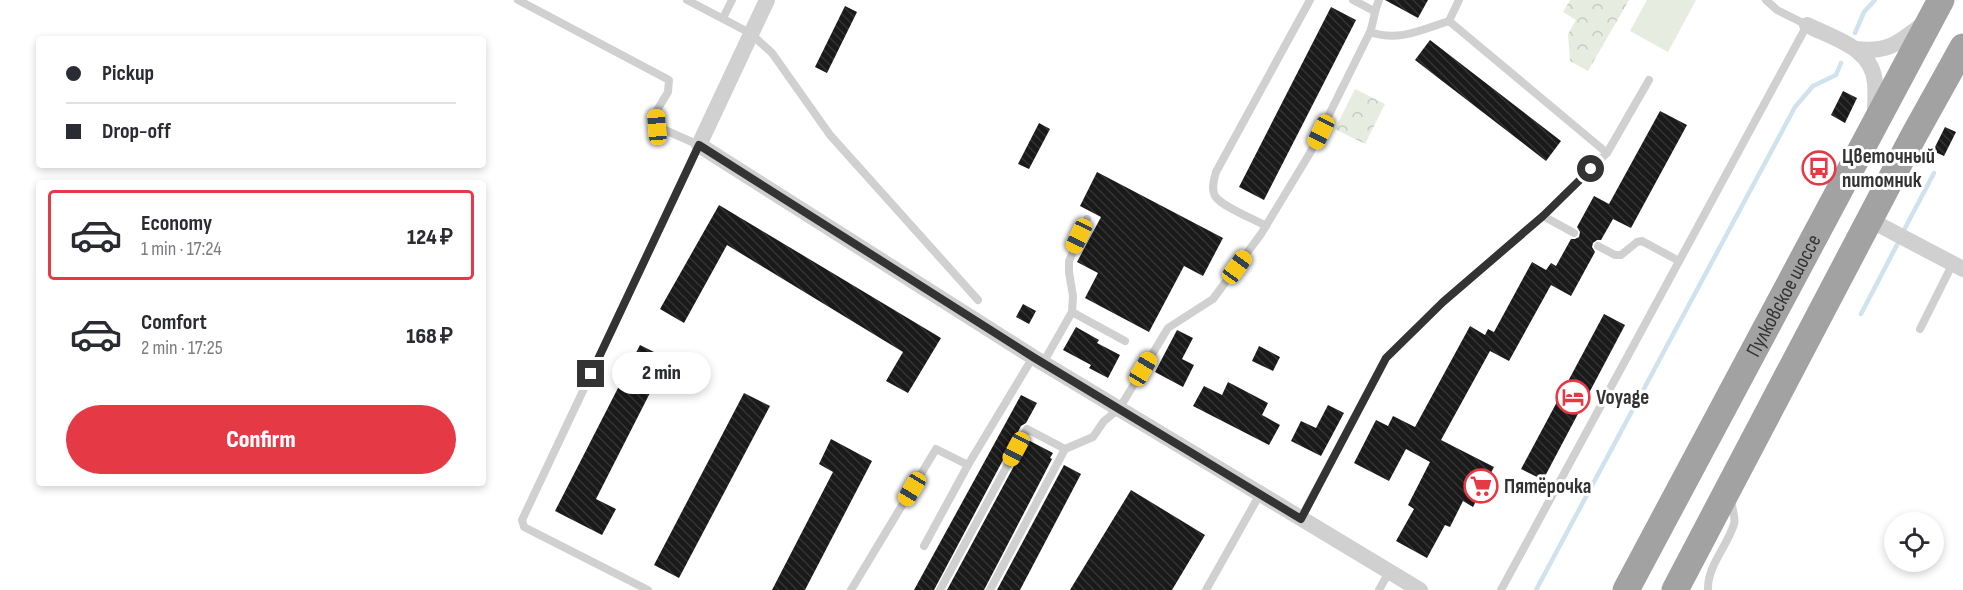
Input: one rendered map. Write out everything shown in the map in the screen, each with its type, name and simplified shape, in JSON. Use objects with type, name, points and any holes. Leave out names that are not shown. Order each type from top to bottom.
[{"type":"highway","name":"Пулковское шоссе","points":[[1626,590],[1937,9]]},
{"type":"highway","name":"Пулковское шоссе","points":[[1675,590],[1963,47]]},
{"type":"street","points":[[767,0],[699,145],[1038,360],[1420,590]]},
{"type":"street","points":[[1807,26],[1856,49],[1880,50],[1892,47],[1937,9]]},
{"type":"street","points":[[1856,49],[1872,67],[1875,81],[1875,125]]},
{"type":"street","points":[[1870,220],[1958,266]]},
{"type":"lane","points":[[518,0],[669,80],[668,92],[656,112],[657,127],[699,145],[522,520],[524,527],[648,590]]},
{"type":"lane","points":[[687,0],[750,33],[772,53],[830,135],[978,300]]},
{"type":"lane","points":[[723,18],[732,0]]},
{"type":"lane","points":[[1266,226],[1221,202],[1214,194],[1214,182],[1216,172],[1310,0]]},
{"type":"lane","points":[[1353,0],[1374,11]]},
{"type":"lane","points":[[990,590],[1065,449],[1093,437],[1104,421],[1119,409],[1168,328],[1213,300],[1266,226],[1310,153],[1370,32],[1374,11],[1379,0]]},
{"type":"lane","points":[[1370,32],[1381,36],[1397,37],[1449,21],[1459,0]]},
{"type":"lane","points":[[1501,590],[1807,26],[1777,10],[1766,0]]},
{"type":"lane","points":[[1449,21],[1607,153]]},
{"type":"lane","points":[[1301,519],[1386,358],[1443,302],[1543,216],[1607,153],[1649,80]]},
{"type":"lane","points":[[1543,216],[1574,233]]},
{"type":"lane","points":[[924,546],[968,465],[1072,312],[1070,261],[1087,219]]},
{"type":"lane","points":[[1598,246],[1615,255],[1622,255],[1637,242],[1642,241],[1679,261]]},
{"type":"lane","points":[[1920,329],[1958,266]]},
{"type":"lane","points":[[1072,312],[1125,341]]},
{"type":"lane","points":[[940,590],[1027,429],[1065,449]]},
{"type":"lane","points":[[851,590],[936,449],[968,465]]},
{"type":"lane","points":[[1708,590],[1707,581],[1714,563],[1735,522],[1728,489]]},
{"type":"lane","points":[[1206,590],[1260,494]]},
{"type":"lane","points":[[1379,590],[1389,572]]},
{"type":"green space","points":[[1570,0],[1629,0],[1588,71],[1570,61],[1568,34],[1576,20],[1563,12]]},
{"type":"green space","points":[[1647,0],[1696,0],[1668,52],[1630,31]]},
{"type":"green space","points":[[1355,89],[1385,104],[1365,144],[1335,129]]},
{"type":"building","points":[[1385,0],[1428,0],[1418,18]]},
{"type":"building","points":[[845,6],[857,12],[827,73],[815,67]]},
{"type":"building","points":[[1331,7],[1356,20],[1264,200],[1239,187]]},
{"type":"building","points":[[1430,40],[1561,141],[1546,161],[1415,60]]},
{"type":"building","points":[[1843,91],[1857,98],[1845,123],[1831,115]]},
{"type":"building","points":[[1660,111],[1687,125],[1631,228],[1613,219],[1601,240],[1593,243],[1592,247],[1595,252],[1571,296],[1551,285],[1509,361],[1490,351],[1441,440],[1494,467],[1473,507],[1463,501],[1450,527],[1445,525],[1427,558],[1396,541],[1414,509],[1408,505],[1430,462],[1406,449],[1389,481],[1354,463],[1376,420],[1388,426],[1393,416],[1415,427],[1470,326],[1485,335],[1488,329],[1494,332],[1532,262],[1546,270],[1551,263],[1556,266],[1571,239],[1579,237],[1580,232],[1577,227],[1594,196],[1609,204]]},
{"type":"building","points":[[1039,123],[1050,129],[1029,169],[1018,164]]},
{"type":"building","points":[[1945,127],[1956,132],[1944,156],[1933,151]]},
{"type":"building","points":[[1097,172],[1223,238],[1203,276],[1184,266],[1149,332],[1085,298],[1098,273],[1077,262],[1101,217],[1080,206]]},
{"type":"building","points":[[719,205],[941,338],[908,393],[886,381],[903,352],[727,245],[684,323],[660,309]]},
{"type":"building","points":[[1023,304],[1036,311],[1029,324],[1016,317]]},
{"type":"building","name":"Voyage","points":[[1604,314],[1625,325],[1543,480],[1521,469]]},
{"type":"building","points":[[1076,327],[1099,340],[1097,343],[1120,355],[1108,378],[1089,368],[1091,365],[1063,350]]},
{"type":"building","points":[[1177,330],[1193,338],[1182,359],[1194,365],[1183,387],[1155,372]]},
{"type":"building","points":[[640,345],[684,367],[671,394],[654,385],[596,499],[616,509],[602,535],[555,511]]},
{"type":"building","points":[[1259,346],[1280,357],[1273,371],[1252,361]]},
{"type":"building","points":[[1228,382],[1268,403],[1262,415],[1280,425],[1269,445],[1193,406],[1204,386],[1222,395]]},
{"type":"building","points":[[744,393],[770,406],[679,578],[654,565]]},
{"type":"building","points":[[1021,395],[1037,403],[1026,423],[1021,426],[934,590],[914,590]]},
{"type":"building","points":[[1328,405],[1344,413],[1321,456],[1291,441],[1301,421],[1316,428]]},
{"type":"building","points":[[831,439],[872,461],[805,590],[772,590],[833,472],[819,464]]},
{"type":"building","points":[[1028,440],[1053,453],[1050,458],[1052,459],[984,590],[947,590]]},
{"type":"building","points":[[1064,465],[1081,474],[1020,590],[997,590]]},
{"type":"building","points":[[1131,490],[1205,535],[1172,590],[1070,590]]},
{"type":"waterway","points":[[1855,33],[1864,12],[1875,0]]},
{"type":"waterway","points":[[1536,590],[1795,107],[1813,86],[1836,75],[1841,63]]},
{"type":"waterway","points":[[1904,230],[1934,173]]},
{"type":"waterway","points":[[1861,314],[1898,243]]},
{"type":"place","name":"Цветочный питомник","points":[[1819,168]]},
{"type":"place","name":"Voyage","points":[[1573,397]]},
{"type":"place","name":"Пятёрочка","points":[[1481,486]]},
{"type":"route","points":[[591,374],[699,145],[1033,357],[1301,519],[1386,358],[1443,302],[1543,216],[1591,169]]}]
